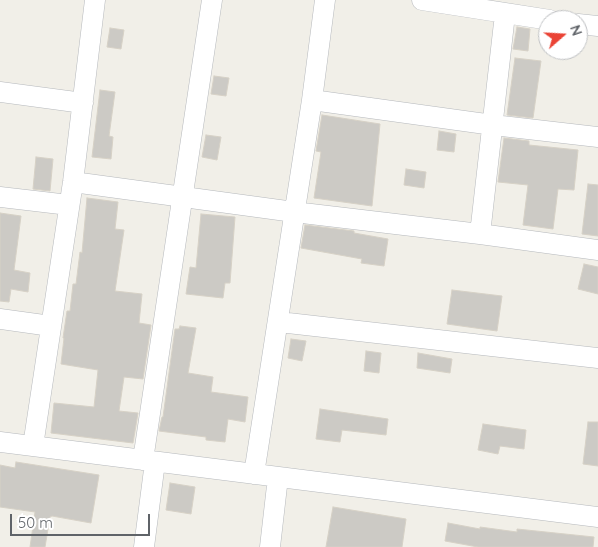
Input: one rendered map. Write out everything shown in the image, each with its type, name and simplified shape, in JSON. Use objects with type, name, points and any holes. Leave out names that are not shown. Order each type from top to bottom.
[{"type":"street","points":[[33,446],[73,182],[95,0]]},
{"type":"street","points":[[144,547],[149,461],[183,197],[212,0]]},
{"type":"street","points":[[254,474],[279,322],[325,0]]},
{"type":"street","points":[[422,0],[538,18]]},
{"type":"street","points":[[480,234],[505,14]]},
{"type":"street","points":[[0,92],[83,103]]},
{"type":"street","points":[[312,100],[493,125],[598,137]]},
{"type":"street","points":[[73,182],[598,250]]},
{"type":"street","points":[[0,197],[69,205]]},
{"type":"street","points":[[0,320],[51,326]]},
{"type":"street","points":[[279,322],[598,358]]},
{"type":"street","points":[[0,442],[598,517]]},
{"type":"street","points":[[270,547],[278,477]]},
{"type":"building","points":[[517,27],[530,29],[528,51],[513,49]]},
{"type":"building","points":[[110,28],[124,30],[121,49],[107,47]]},
{"type":"building","points":[[515,58],[541,61],[533,118],[507,115]]},
{"type":"building","points":[[214,76],[229,78],[226,96],[211,94]]},
{"type":"building","points":[[100,90],[115,92],[109,136],[113,137],[111,159],[92,157]]},
{"type":"building","points":[[322,115],[380,124],[372,206],[314,198],[321,152],[316,151]]},
{"type":"building","points":[[439,131],[456,134],[454,152],[437,150]]},
{"type":"building","points":[[206,135],[221,137],[217,160],[202,157]]},
{"type":"building","points":[[504,138],[529,141],[529,145],[578,150],[574,190],[558,189],[553,229],[523,225],[528,185],[498,182]]},
{"type":"building","points":[[36,157],[53,159],[50,191],[33,189]]},
{"type":"building","points":[[406,169],[426,172],[424,188],[404,185]]},
{"type":"building","points":[[588,184],[598,185],[598,236],[582,234]]},
{"type":"building","points":[[87,198],[118,202],[115,229],[124,230],[115,291],[142,294],[139,323],[151,325],[143,379],[124,377],[119,411],[138,413],[133,443],[51,433],[54,403],[94,407],[98,370],[61,364],[67,311],[70,311],[73,284],[76,284],[80,252],[82,253]]},
{"type":"building","points":[[0,213],[21,216],[14,270],[30,273],[28,292],[11,289],[9,302],[0,301]]},
{"type":"building","points":[[201,214],[235,217],[230,283],[225,283],[223,298],[186,294],[190,267],[196,268]]},
{"type":"building","points":[[305,225],[354,231],[354,233],[388,239],[384,266],[361,263],[362,259],[301,248]]},
{"type":"building","points":[[584,264],[598,267],[598,294],[578,289]]},
{"type":"building","points":[[452,290],[502,296],[497,331],[447,324]]},
{"type":"building","points":[[180,326],[196,328],[188,373],[213,377],[211,392],[248,397],[245,422],[228,419],[225,442],[206,440],[206,437],[159,431],[163,417],[175,329],[179,329]]},
{"type":"building","points":[[291,339],[306,341],[302,361],[288,358]]},
{"type":"building","points":[[366,351],[381,353],[379,373],[364,371]]},
{"type":"building","points":[[418,353],[452,359],[450,373],[417,368]]},
{"type":"building","points":[[320,409],[388,419],[386,435],[342,430],[340,442],[316,439]]},
{"type":"building","points":[[588,422],[598,422],[598,466],[583,464]]},
{"type":"building","points":[[483,424],[526,430],[524,449],[500,446],[498,454],[478,450]]},
{"type":"building","points":[[16,462],[99,475],[91,523],[52,516],[50,517],[45,547],[30,547],[35,512],[0,507],[0,465],[15,468]]},
{"type":"building","points":[[170,483],[195,487],[191,514],[166,510]]},
{"type":"building","points":[[333,507],[406,519],[402,547],[326,547]]},
{"type":"building","points":[[448,523],[480,529],[480,527],[517,532],[517,529],[594,537],[593,547],[478,547],[445,541]]}]
